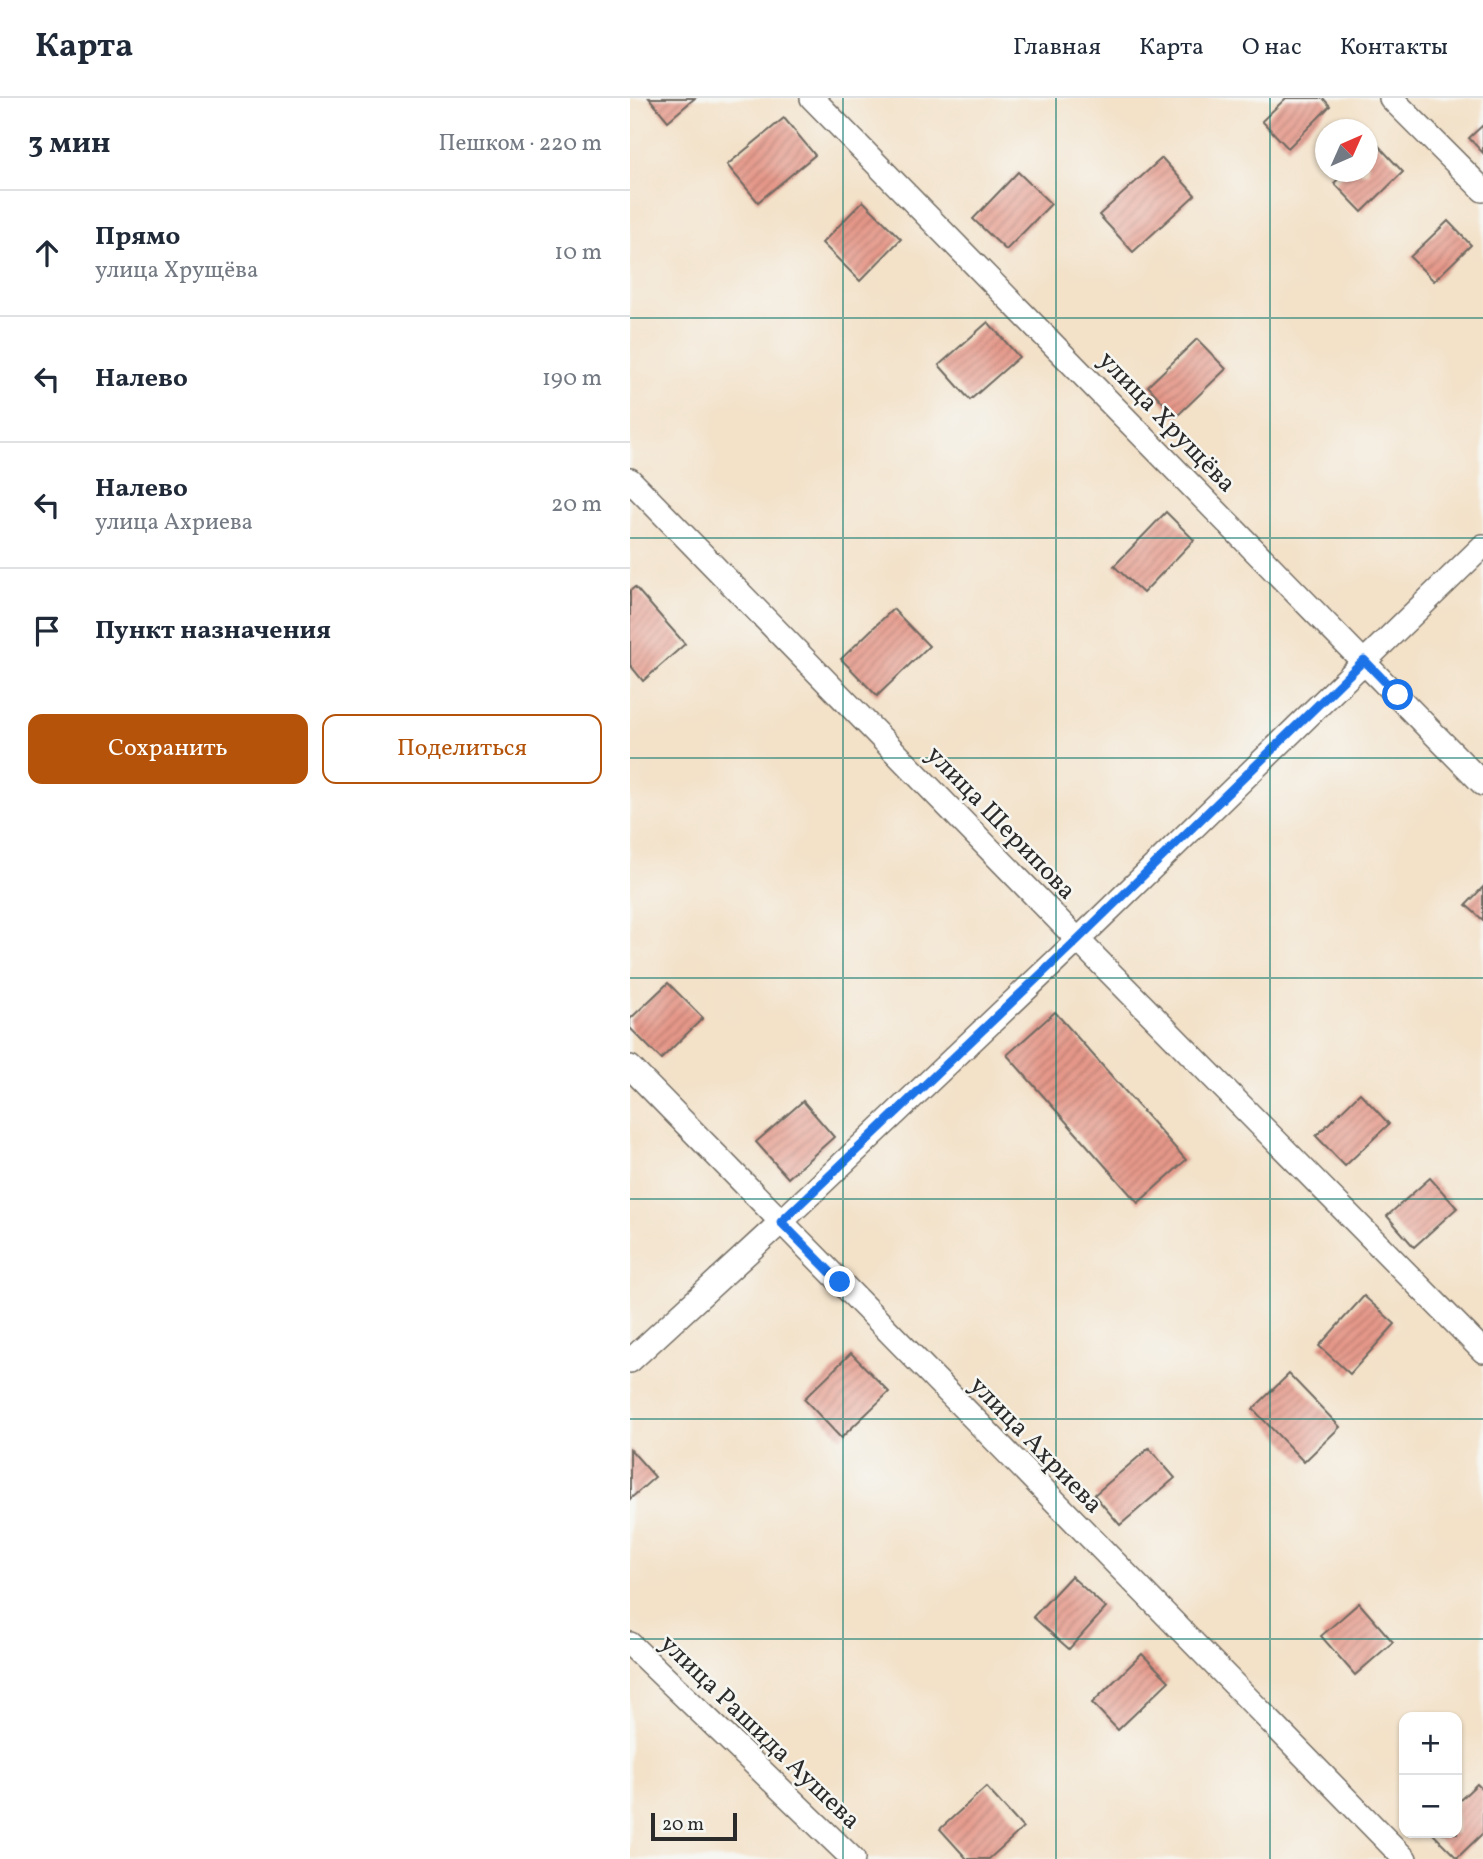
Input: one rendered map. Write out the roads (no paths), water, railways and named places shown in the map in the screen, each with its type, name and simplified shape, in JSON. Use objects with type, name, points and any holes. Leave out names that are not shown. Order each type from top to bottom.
[{"type":"street","name":"улица Хрущёва","points":[[813,98],[1483,784]]},
{"type":"street","points":[[1391,98],[1483,191]]},
{"type":"street","name":"улица Шерипова","points":[[630,480],[1077,940],[1483,1351]]},
{"type":"street","points":[[630,1362],[1077,940],[1483,546]]},
{"type":"street","name":"улица Ахриева","points":[[630,1067],[1405,1859]]},
{"type":"street","name":"улица Рашида Аушева","points":[[630,1644],[853,1859]]}]
